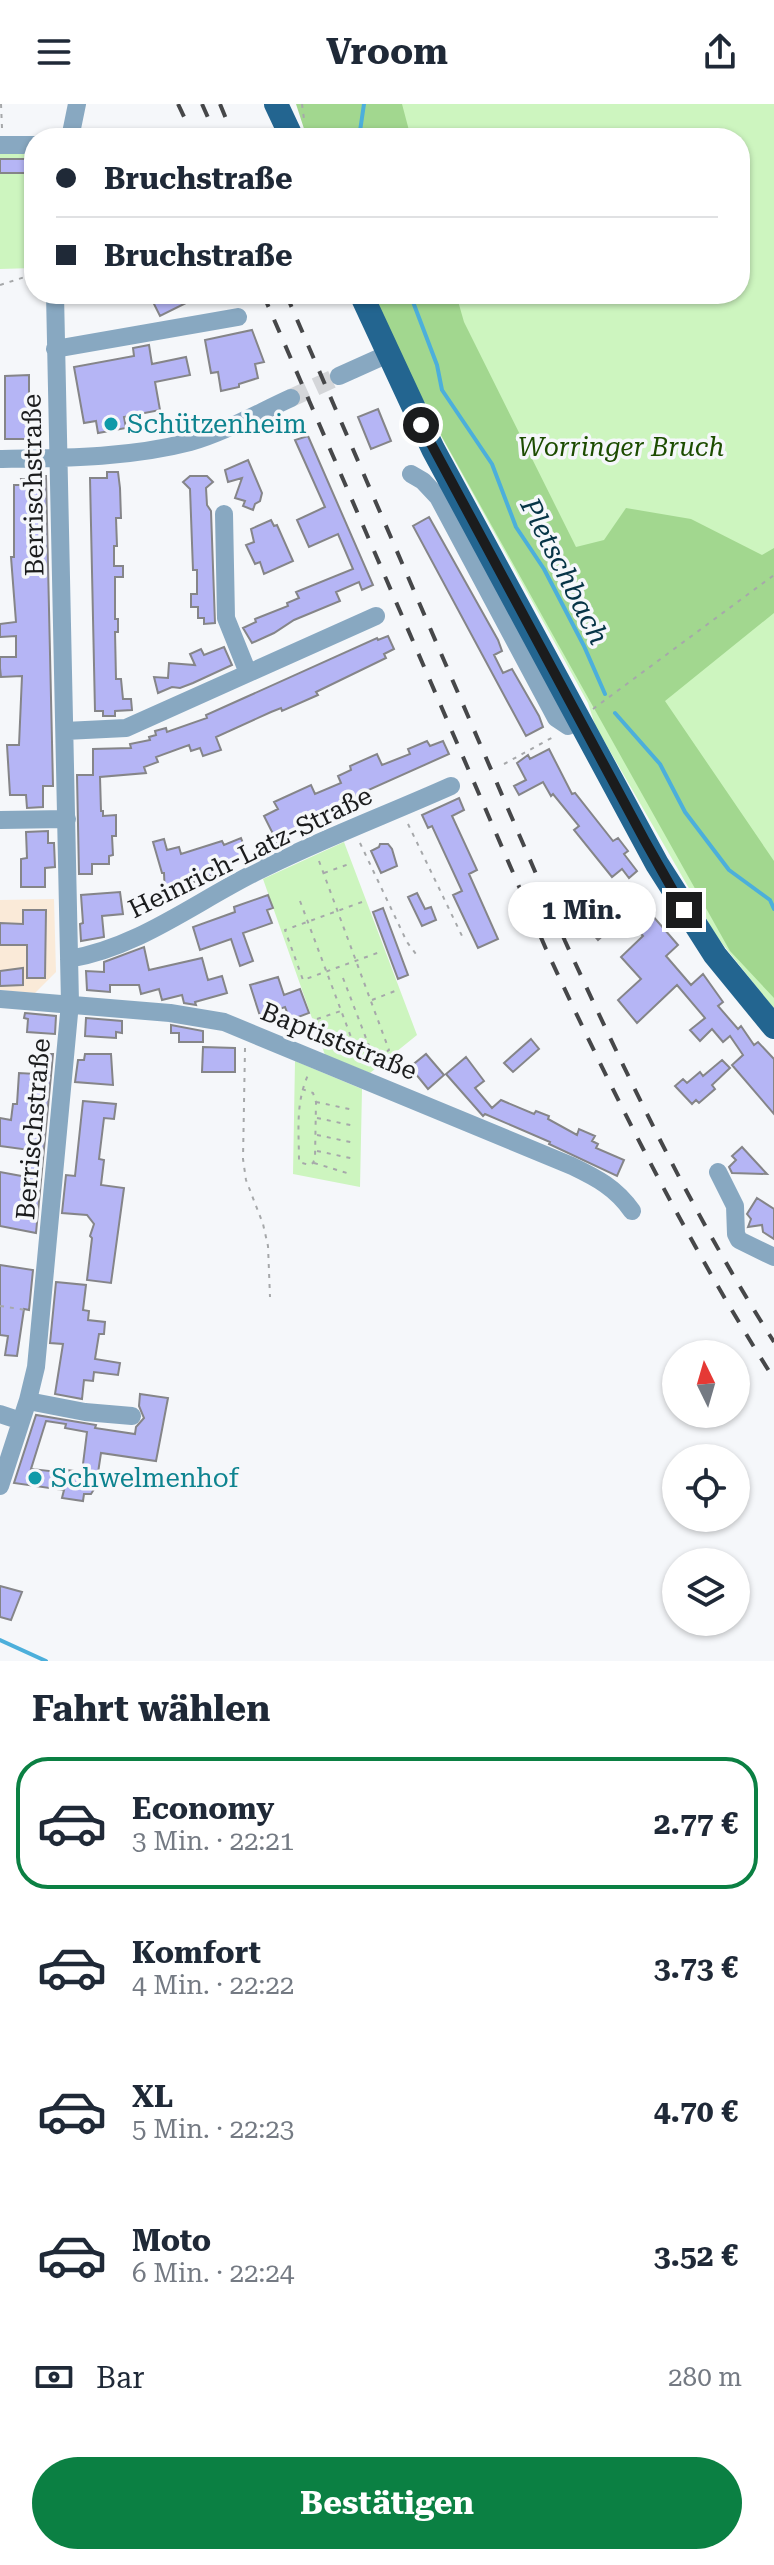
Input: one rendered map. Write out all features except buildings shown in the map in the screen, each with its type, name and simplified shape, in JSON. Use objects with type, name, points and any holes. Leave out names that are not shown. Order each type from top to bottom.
[{"type":"main road","points":[[276,104],[287,128]]},
{"type":"main road","points":[[366,304],[433,449],[574,723],[684,910],[740,987],[774,1027]]},
{"type":"street","points":[[72,128],[77,104]]},
{"type":"street","points":[[1,145],[24,145]]},
{"type":"street","name":"Berrischstraße","points":[[0,1486],[36,1367],[70,1003],[55,304]]},
{"type":"street","points":[[55,349],[238,317]]},
{"type":"street","points":[[339,376],[388,354]]},
{"type":"street","points":[[0,459],[106,455],[191,441],[291,398]]},
{"type":"street","points":[[411,474],[423,481],[438,497],[556,718],[574,723]]},
{"type":"street","points":[[224,514],[226,618],[248,673]]},
{"type":"street","points":[[65,731],[126,728],[376,616]]},
{"type":"street","name":"Heinrich-Latz-Straße","points":[[69,959],[88,956],[148,932],[251,874],[451,786]]},
{"type":"street","points":[[0,820],[67,819]]},
{"type":"street","name":"Baptiststraße","points":[[0,999],[203,1017],[246,1031],[314,1061],[361,1074],[572,1166],[604,1182],[621,1196],[632,1211]]},
{"type":"street","points":[[718,1172],[735,1206],[739,1240],[774,1257]]},
{"type":"street","points":[[28,1401],[85,1412],[132,1416]]},
{"type":"street","points":[[0,1414],[21,1421]]},
{"type":"path","points":[[1,104],[1,145]]},
{"type":"path","points":[[0,285],[24,277]]},
{"type":"path","points":[[504,764],[574,723],[774,575]]},
{"type":"path","points":[[401,808],[463,938]]},
{"type":"path","points":[[353,827],[407,942],[416,954]]},
{"type":"path","points":[[300,901],[361,1074],[389,1050],[313,845]]},
{"type":"path","points":[[323,873],[349,864]]},
{"type":"path","points":[[362,902],[285,930],[303,980],[380,952]]},
{"type":"path","points":[[343,978],[375,1060]]},
{"type":"path","points":[[371,1000],[395,991]]},
{"type":"path","points":[[317,1019],[341,1011]]},
{"type":"path","points":[[246,1031],[243,1159],[246,1180],[268,1246],[270,1297]]},
{"type":"path","points":[[314,1061],[299,1099],[299,1162],[347,1173]]},
{"type":"path","points":[[302,1089],[313,1093],[316,1102],[313,1163]]},
{"type":"path","points":[[316,1102],[354,1110]]},
{"type":"path","points":[[316,1118],[355,1126]]},
{"type":"path","points":[[316,1135],[355,1143]]},
{"type":"path","points":[[315,1150],[355,1159]]},
{"type":"path","points":[[0,1306],[42,1313]]},
{"type":"shaded area","points":[[54,899],[56,972],[35,993],[0,990],[0,900]]},
{"type":"green space","points":[[296,104],[402,104],[408,128],[304,128]]},
{"type":"green space","name":"Worringer Bruch","points":[[306,104],[774,104],[774,1009],[717,937],[595,725],[588,703],[391,345],[373,304],[750,304],[750,128],[311,128]]},
{"type":"green space","points":[[0,152],[24,152],[24,268],[0,269]]},
{"type":"green space","name":"Worringer Bruch","points":[[374,304],[459,304],[464,322],[576,547],[604,540],[626,508],[691,519],[762,555],[774,548],[774,613],[665,701],[774,861],[774,998],[730,951],[391,346]]},
{"type":"green space","points":[[344,842],[417,1035],[370,1073],[325,1055],[263,879]]},
{"type":"green space","points":[[295,1061],[362,1089],[360,1187],[293,1174]]},
{"type":"waterway","name":"Pletschbach","points":[[360,128],[364,104]]},
{"type":"waterway","name":"Pletschbach","points":[[414,304],[437,365],[442,390],[492,464],[516,527],[544,569],[605,694]]},
{"type":"waterway","name":"Pletschbach","points":[[615,713],[660,764],[685,812],[729,870],[770,900],[774,909]]},
{"type":"waterway","name":"Pletschbach","points":[[0,1640],[46,1661]]},
{"type":"tunnel","points":[[291,398],[339,376]]},
{"type":"railway","points":[[178,104],[189,128]]},
{"type":"railway","points":[[202,104],[213,128]]},
{"type":"railway","points":[[220,104],[230,128]]},
{"type":"railway","points":[[267,304],[546,949],[625,1114],[682,1222],[774,1379]]},
{"type":"railway","points":[[290,304],[565,941],[637,1095],[689,1195],[774,1342]]},
{"type":"place","name":"Schützenheim","points":[[111,424]]},
{"type":"place","name":"Schwelmenhof","points":[[35,1478]]},
{"type":"route","points":[[421,425],[684,910]]}]
